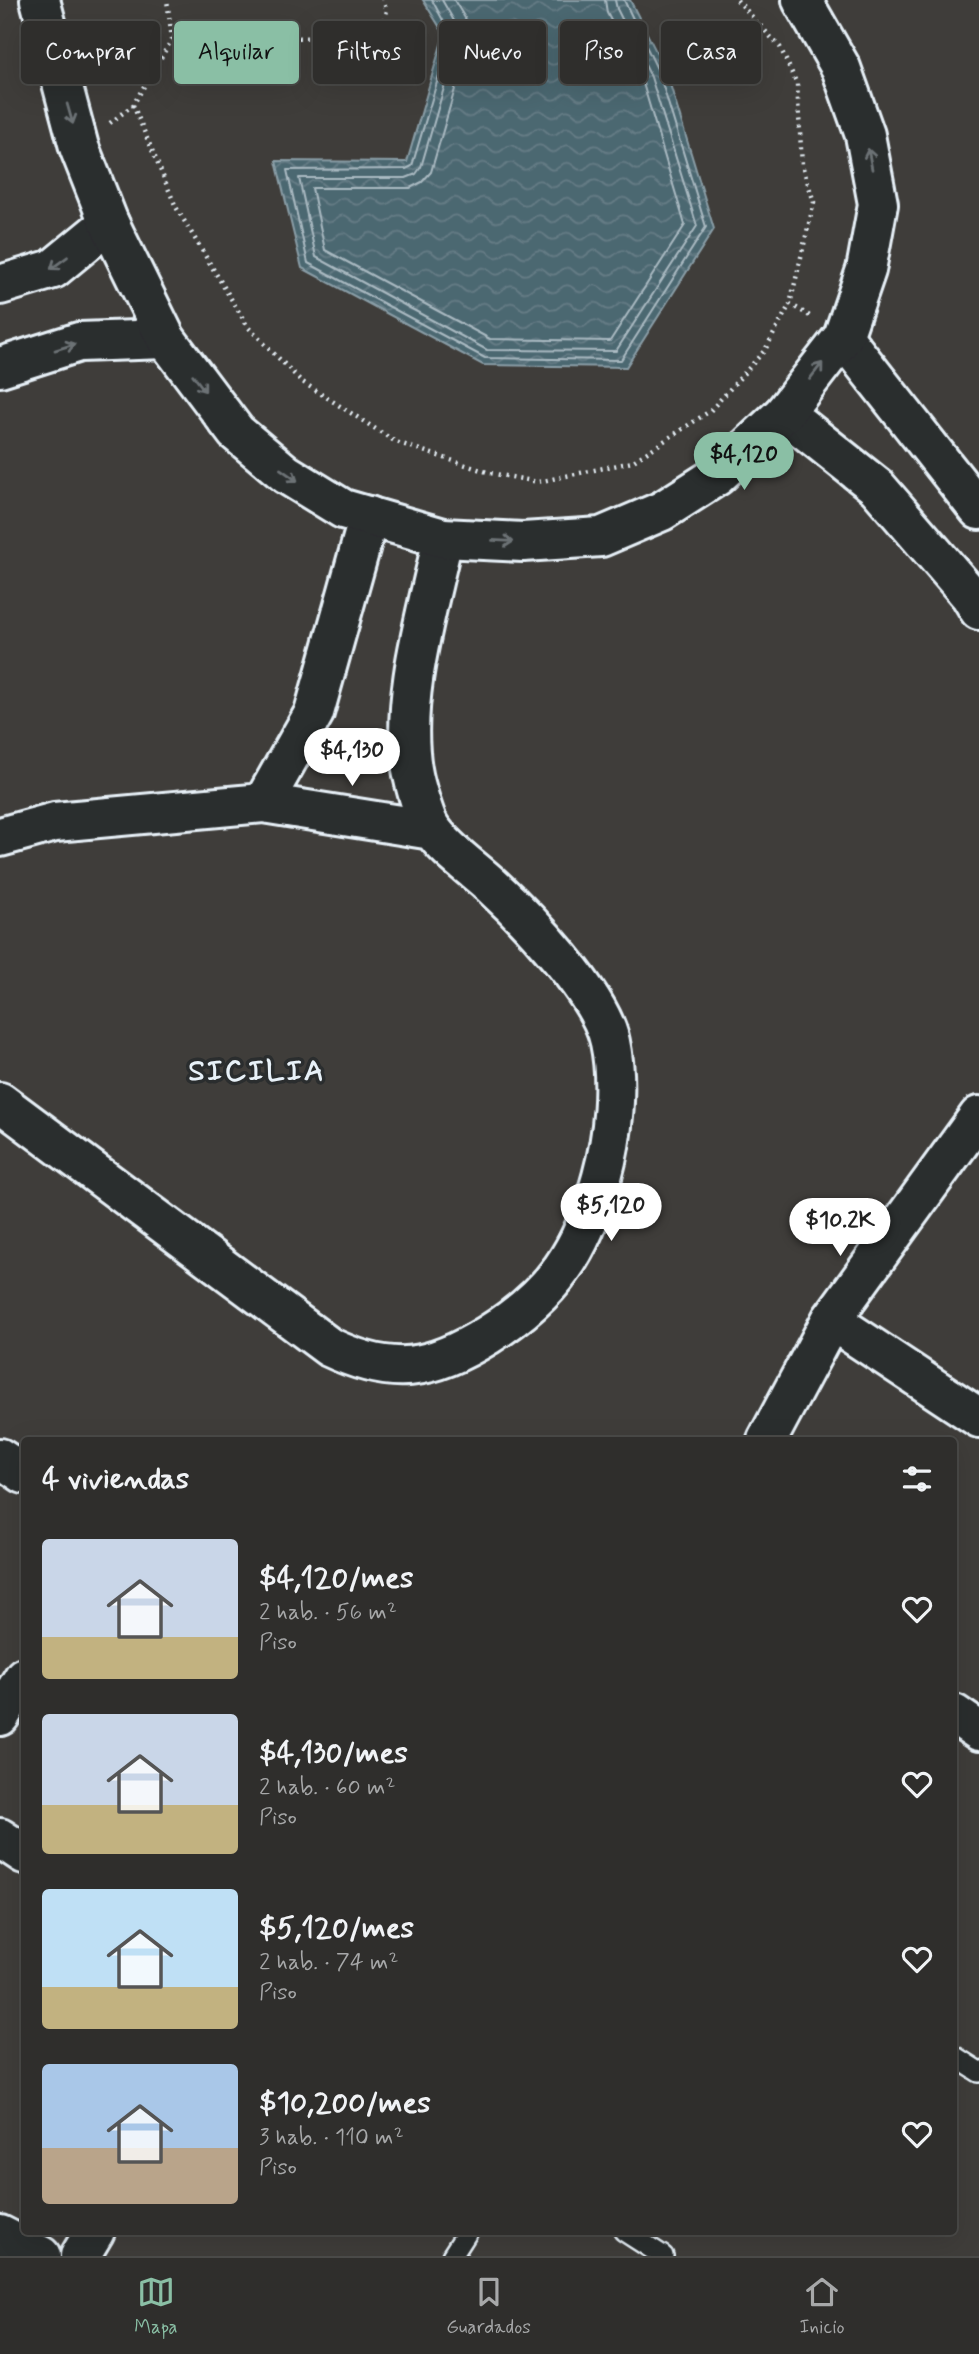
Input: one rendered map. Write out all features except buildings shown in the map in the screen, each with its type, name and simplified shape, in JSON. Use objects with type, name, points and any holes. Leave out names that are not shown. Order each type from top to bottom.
[{"type":"street","points":[[40,0],[79,146],[109,223],[166,339],[236,432],[286,474],[343,509],[443,538],[523,542],[601,537],[662,511],[717,476],[784,413],[843,337],[866,270],[878,204],[865,135],[841,68],[802,0]]},
{"type":"street","points":[[0,285],[53,269],[109,223]]},
{"type":"street","points":[[843,337],[979,510]]},
{"type":"street","points":[[0,367],[79,342],[166,339]]},
{"type":"street","points":[[784,413],[877,487],[970,595],[979,610]]},
{"type":"street","points":[[263,803],[314,713],[369,516]]},
{"type":"street","points":[[0,1102],[329,1348],[357,1360],[392,1366],[427,1366],[458,1353],[517,1317],[546,1291],[571,1259],[594,1208],[608,1155],[613,1099],[610,1041],[587,994],[557,953],[497,890],[432,830],[412,770],[411,688],[443,538]]},
{"type":"street","points":[[0,837],[55,822],[263,803],[432,830]]},
{"type":"street","points":[[769,1437],[831,1320],[979,1116]]},
{"type":"street","points":[[831,1320],[979,1418]]},
{"type":"street","points":[[0,1458],[21,1472]]},
{"type":"street","points":[[0,1716],[21,1682]]},
{"type":"street","points":[[957,1716],[979,1731]]},
{"type":"street","points":[[0,1838],[21,1852]]},
{"type":"street","points":[[0,2235],[41,2256]]},
{"type":"street","points":[[80,2256],[93,2235]]},
{"type":"lane","points":[[957,2058],[979,2072]]},
{"type":"lane","points":[[452,2256],[465,2235]]},
{"type":"lane","points":[[630,2235],[663,2256]]},
{"type":"path","points":[[79,146],[133,105],[172,39],[167,0]]},
{"type":"path","points":[[172,39],[378,37],[387,12],[383,0]]},
{"type":"path","points":[[133,105],[176,207],[248,327],[301,382],[396,442],[489,473],[538,482],[632,462],[710,411],[765,350],[790,304],[814,202],[802,165],[797,84],[780,47],[737,0]]},
{"type":"path","points":[[790,304],[843,337]]},
{"type":"water","points":[[423,0],[630,0],[641,21],[560,21],[560,84],[647,84],[647,34],[661,61],[661,84],[670,84],[714,229],[626,367],[483,365],[302,268],[276,161],[407,162],[439,51],[439,84],[546,84],[546,21],[439,21],[439,26]]},
{"type":"district","name":"SICILIA","points":[[257,1071]]}]
